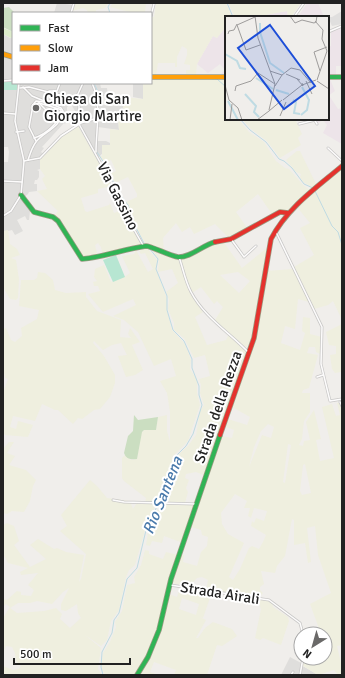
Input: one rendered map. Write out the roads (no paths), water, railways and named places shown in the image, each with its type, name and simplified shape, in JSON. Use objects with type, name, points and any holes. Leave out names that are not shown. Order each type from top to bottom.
[{"type":"main road","points":[[152,77],[225,77]]},
{"type":"main road","points":[[329,77],[342,77]]},
{"type":"main road","name":"Strada della Rezza","points":[[137,675],[156,637],[169,585],[249,353],[256,330],[268,250],[275,230],[288,213],[342,166]]},
{"type":"main road","points":[[21,195],[34,212],[53,217],[58,220],[81,259],[96,258],[146,247],[179,257],[190,254],[214,242],[231,239],[275,214],[280,212],[288,213]]},
{"type":"street","points":[[295,16],[304,3]]},
{"type":"street","points":[[329,32],[342,26]]},
{"type":"street","points":[[3,216],[11,211],[21,195],[24,161],[16,132],[15,114],[19,84]]},
{"type":"street","points":[[33,88],[34,84]]},
{"type":"street","points":[[19,88],[23,87],[57,91],[60,84]]},
{"type":"street","points":[[77,96],[83,84]]},
{"type":"street","points":[[92,84],[97,95],[96,154]]},
{"type":"street","points":[[23,87],[29,94],[36,98],[63,109],[63,114],[52,129],[36,141],[28,160]]},
{"type":"street","points":[[41,89],[75,99],[79,106],[79,124]]},
{"type":"street","points":[[31,98],[36,98]]},
{"type":"street","points":[[30,112],[32,104],[36,101],[46,102]]},
{"type":"street","points":[[34,138],[45,133],[56,122],[61,112],[59,109],[39,102],[33,105],[29,124],[30,133],[36,141]]},
{"type":"street","points":[[39,102],[46,110],[46,114]]},
{"type":"street","points":[[3,113],[15,114]]},
{"type":"street","points":[[24,161],[40,158],[57,139],[79,124],[97,118]]},
{"type":"street","points":[[299,124],[315,120],[317,124]]},
{"type":"street","name":"Via Gassino","points":[[79,124],[117,193],[126,206],[132,226],[146,247]]},
{"type":"street","points":[[16,132],[24,131]]},
{"type":"street","points":[[92,148],[97,146]]},
{"type":"street","points":[[328,148],[342,161]]},
{"type":"street","points":[[3,181],[22,182]]},
{"type":"street","points":[[275,230],[322,327],[324,334],[321,348],[323,375],[330,401],[340,401],[342,406]]},
{"type":"street","points":[[231,239],[244,257],[256,246]]},
{"type":"street","points":[[179,257],[186,282],[195,299],[206,313],[249,353]]},
{"type":"street","points":[[317,377],[323,375]]},
{"type":"street","points":[[113,500],[124,502],[198,504]]},
{"type":"street","name":"Strada Airali","points":[[169,585],[269,600],[298,621],[301,626]]},
{"type":"waterway","name":"Rio Santena","points":[[110,3],[108,7],[110,12]]},
{"type":"waterway","points":[[227,3],[233,16]]},
{"type":"waterway","points":[[204,78],[217,79],[225,86]]},
{"type":"waterway","name":"Rio Santena","points":[[94,84],[98,92],[100,104]]},
{"type":"waterway","points":[[241,120],[250,130],[266,142],[279,159],[284,161],[292,168],[304,184],[313,188]]},
{"type":"waterway","name":"Rio Santena","points":[[97,152],[106,166],[118,192],[128,205],[133,222],[145,245]]},
{"type":"waterway","points":[[315,191],[332,226],[338,232],[342,245]]},
{"type":"waterway","name":"Rio Santena","points":[[103,675],[101,667],[102,652],[112,633],[114,620],[119,613],[127,579],[137,568],[147,526],[169,483],[177,455],[186,446],[193,434],[202,405],[199,395],[199,386],[192,368],[192,359],[184,341],[173,330],[167,310],[167,296],[156,269],[158,259],[149,248]]},
{"type":"place","name":"Chiesa di San Giorgio Martire","points":[[36,108]]}]
